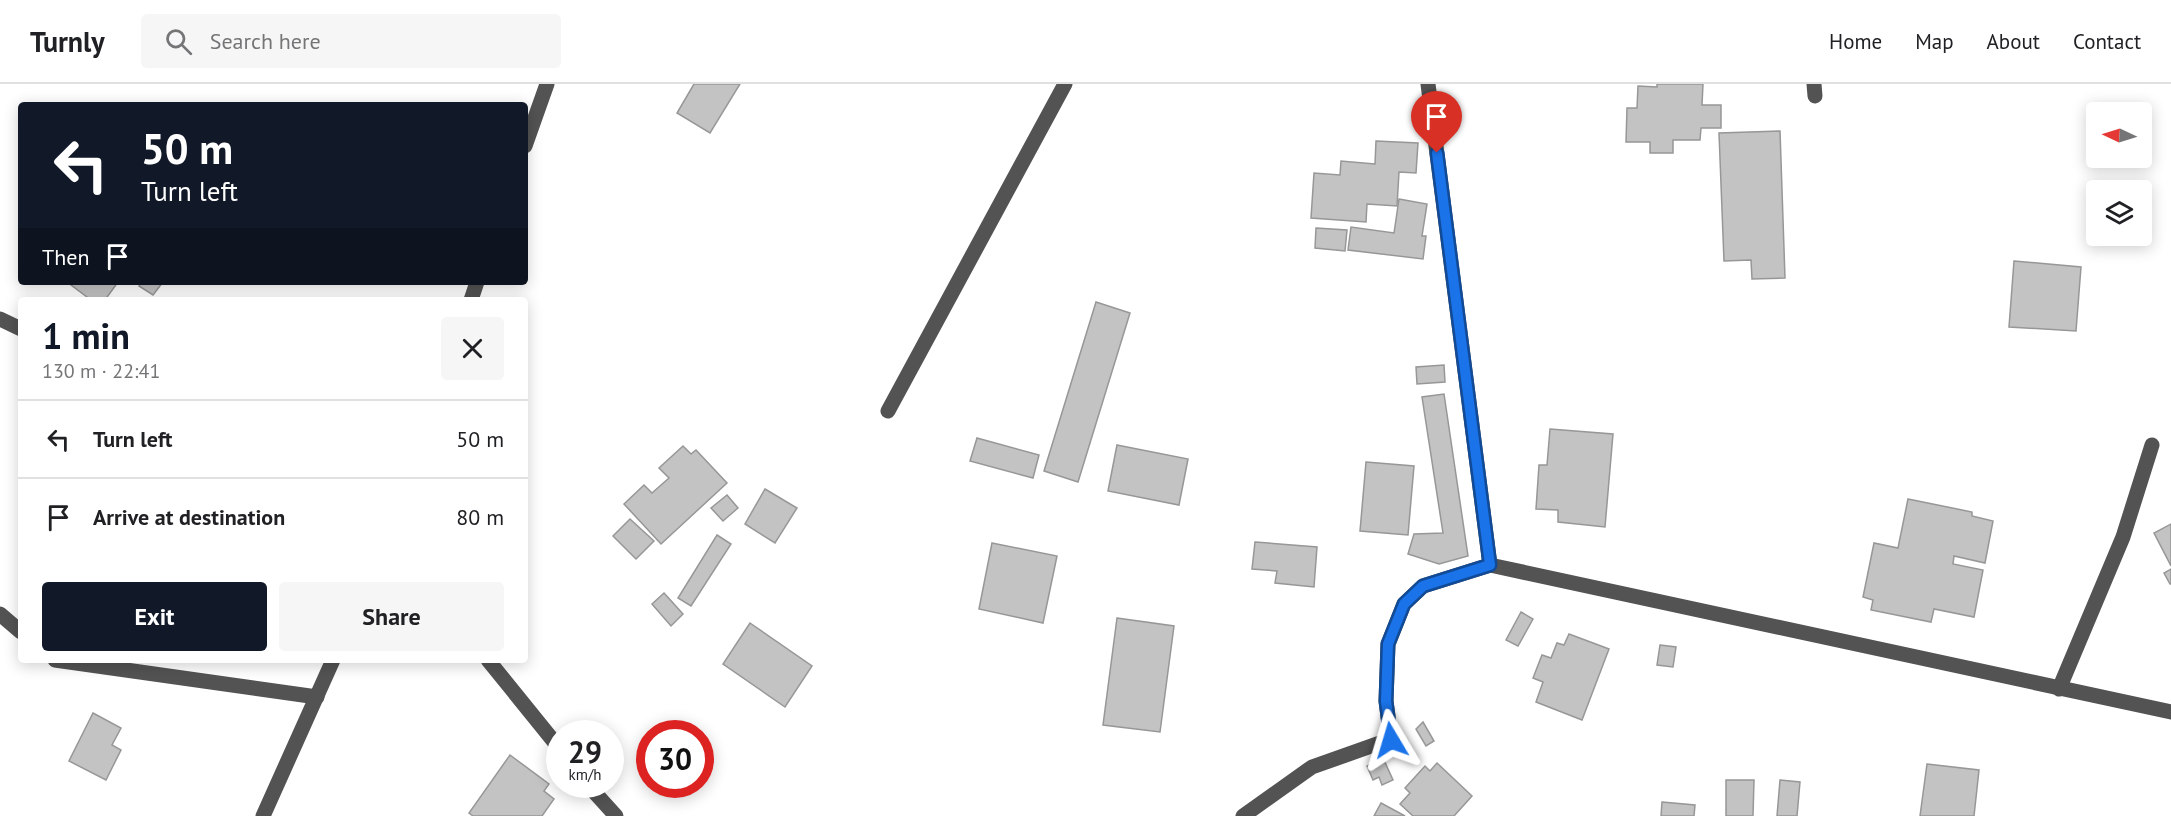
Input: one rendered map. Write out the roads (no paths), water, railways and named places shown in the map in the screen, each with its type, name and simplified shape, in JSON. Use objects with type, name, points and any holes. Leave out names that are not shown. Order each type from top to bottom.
[{"type":"street","points":[[528,138],[547,84]]},
{"type":"street","points":[[888,411],[1065,84]]},
{"type":"street","points":[[1428,84],[1490,565]]},
{"type":"street","points":[[0,319],[18,328]]},
{"type":"street","points":[[2059,689],[2123,537],[2152,445]]},
{"type":"street","points":[[1243,816],[1312,767],[1391,740],[1386,701],[1388,644],[1404,604],[1423,586],[1490,565],[2171,712]]},
{"type":"street","points":[[0,614],[18,629]]},
{"type":"street","points":[[76,663],[316,697]]},
{"type":"street","points":[[263,816],[332,663]]},
{"type":"street","points":[[490,663],[546,732]]},
{"type":"street","points":[[600,798],[616,816]]}]
